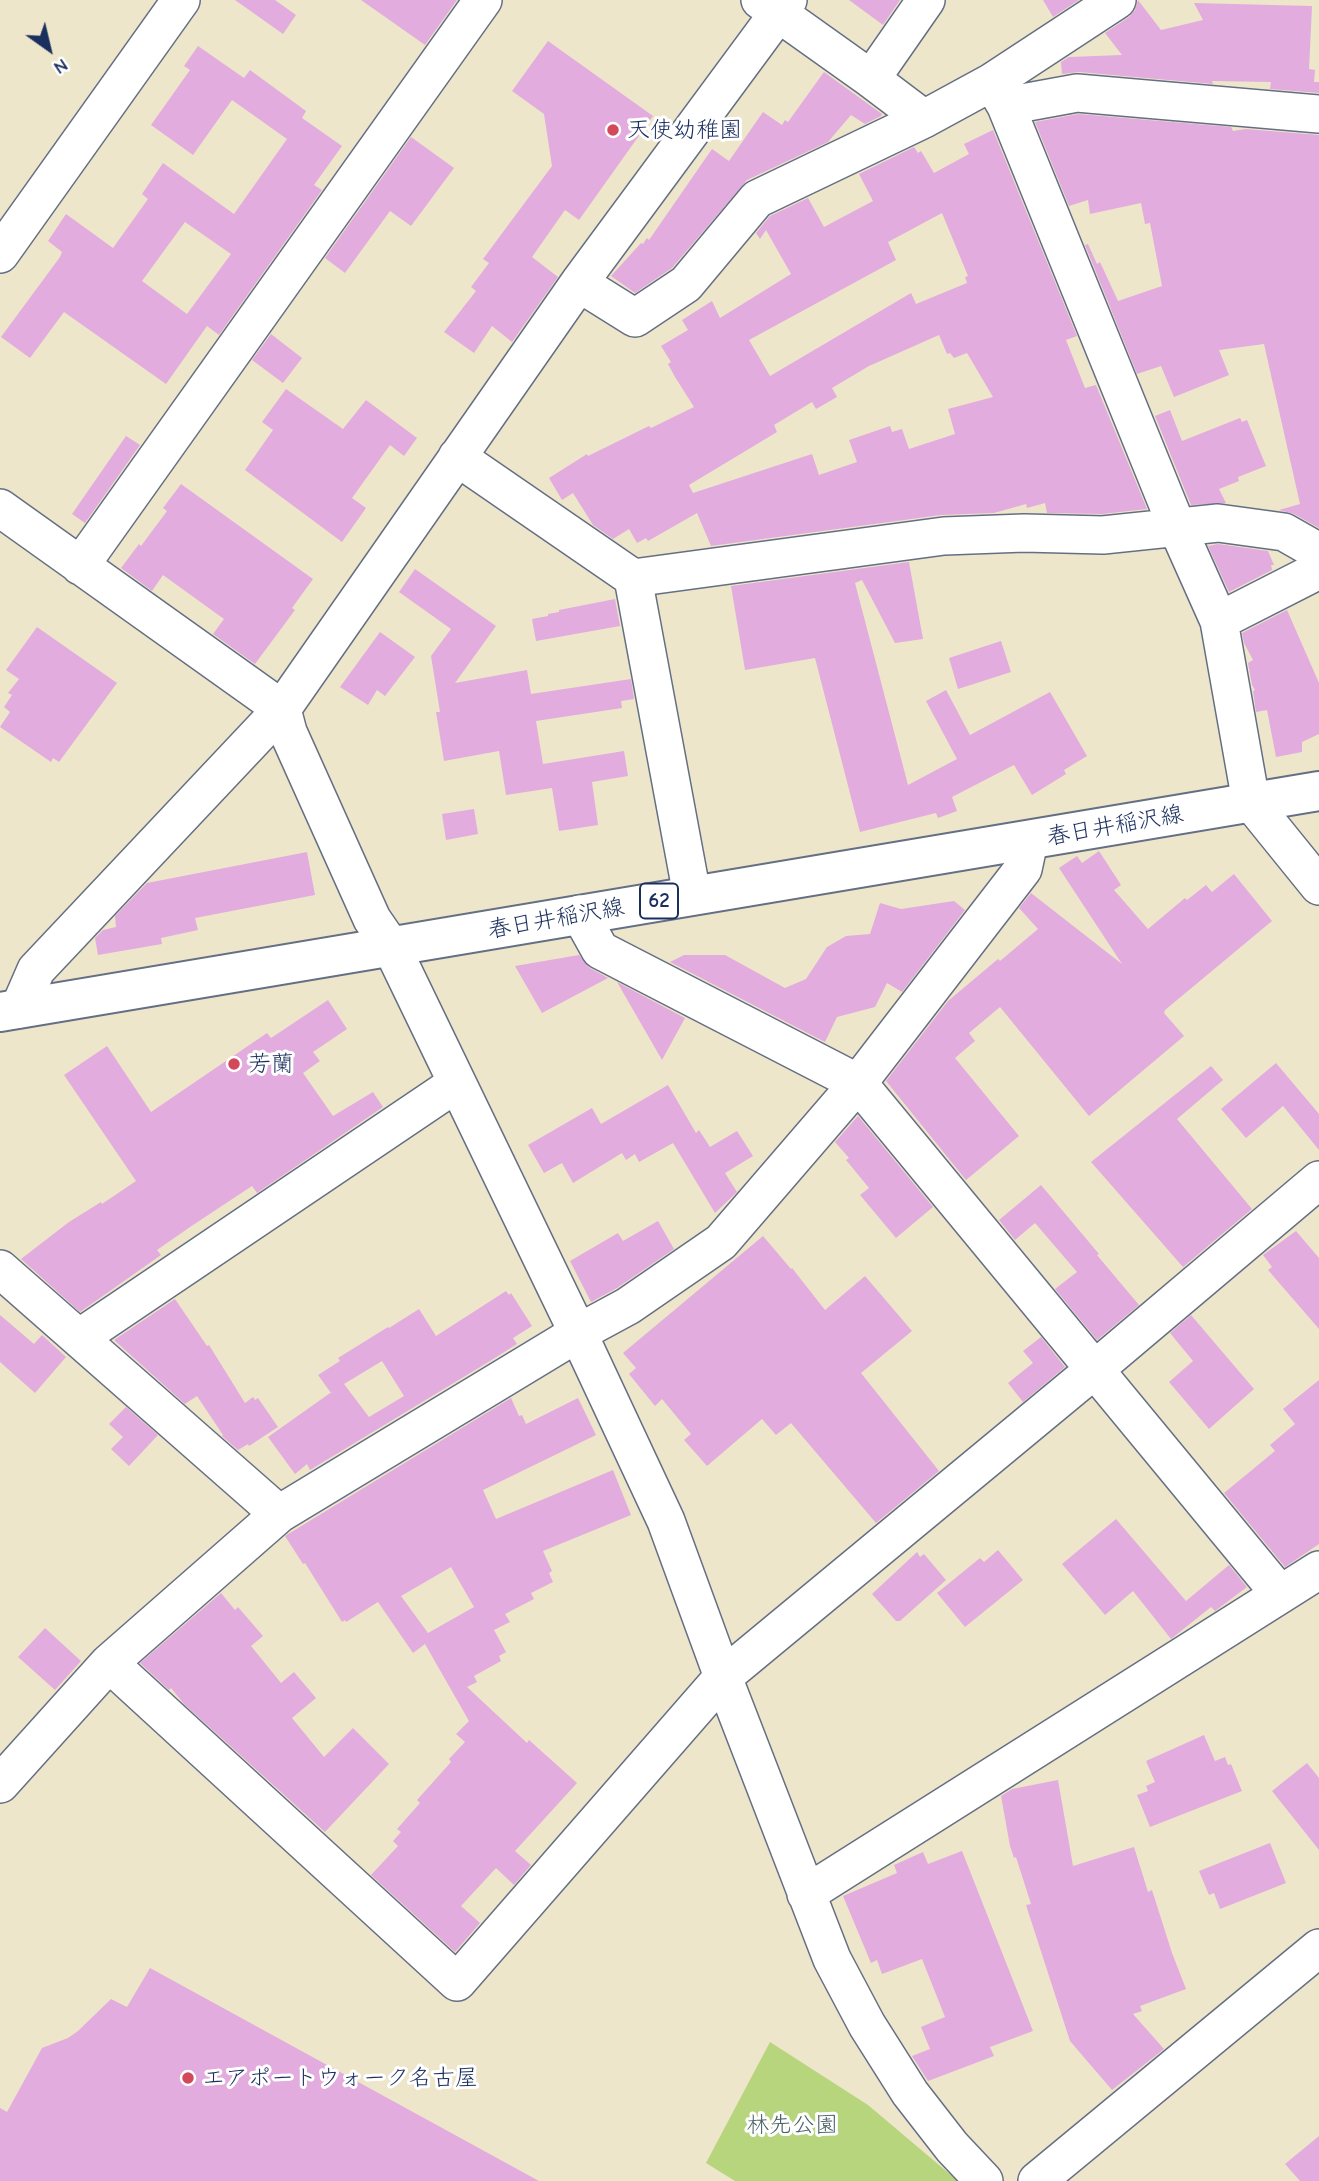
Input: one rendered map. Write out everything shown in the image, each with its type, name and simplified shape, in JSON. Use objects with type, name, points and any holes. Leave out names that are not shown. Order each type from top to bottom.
[{"type":"main road","name":"春日井稲沢線","points":[[9,1011],[1319,791]]},
{"type":"street","points":[[0,254],[181,0]]},
{"type":"street","points":[[80,566],[483,0]]},
{"type":"street","points":[[871,79],[926,0]]},
{"type":"street","points":[[999,94],[1117,0]]},
{"type":"street","points":[[9,1011],[36,970],[282,709],[775,4],[924,120]]},
{"type":"street","points":[[579,283],[635,318],[686,284],[757,199],[924,120],[999,94],[1077,93],[1319,114]]},
{"type":"street","points":[[999,94],[1177,527],[1219,621],[1251,802],[1319,886]]},
{"type":"street","points":[[457,457],[633,578],[944,536],[1024,533],[1103,535],[1218,523],[1284,532],[1319,551]]},
{"type":"street","points":[[0,508],[282,709],[288,732],[372,919],[392,948],[579,1333],[666,1521],[832,1959],[867,2025],[910,2093],[952,2147],[984,2181]]},
{"type":"street","points":[[1219,621],[1319,570]]},
{"type":"street","points":[[633,578],[692,895]]},
{"type":"street","points":[[0,1784],[108,1663],[279,1514],[628,1306],[721,1242],[858,1083],[1023,869],[1030,841]]},
{"type":"street","points":[[580,914],[600,950],[858,1083],[1280,1594]]},
{"type":"street","points":[[79,1338],[457,1083]]},
{"type":"street","points":[[108,1663],[457,1982],[723,1677],[1319,1180]]},
{"type":"street","points":[[0,1269],[279,1514]]},
{"type":"street","points":[[806,1894],[1319,1570]]},
{"type":"street","points":[[1037,2181],[1319,1948]]},
{"type":"green space","name":"林先公園","points":[[770,2042],[868,2105],[958,2181],[735,2181],[706,2163]]},
{"type":"building","points":[[235,0],[275,0],[296,15],[283,34]]},
{"type":"building","points":[[361,0],[457,0],[425,45]]},
{"type":"building","points":[[849,0],[900,0],[883,25]]},
{"type":"building","points":[[1043,0],[1079,0],[1053,17]]},
{"type":"building","points":[[1138,0],[1161,30],[1203,20],[1194,3],[1312,6],[1309,69],[1315,70],[1314,82],[1319,82],[1319,93],[1270,89],[1271,82],[1212,81],[1213,84],[1079,72],[1062,74],[1061,62],[1069,57],[1122,55],[1105,33],[1129,17]]},
{"type":"building","points":[[548,41],[653,116],[579,220],[565,210],[532,257],[558,277],[512,342],[492,326],[474,353],[444,332],[476,291],[471,287],[489,263],[483,259],[552,166],[544,114],[512,91]]},
{"type":"building","points":[[198,46],[244,78],[250,70],[306,111],[302,118],[342,146],[314,185],[322,190],[219,335],[207,326],[166,384],[64,312],[30,358],[1,337],[60,257],[62,252],[48,241],[66,214],[113,248],[148,199],[142,194],[163,163],[234,214],[287,139],[232,100],[193,155],[151,125],[190,70],[184,66]],"holes":[[[185,222],[231,254],[187,314],[142,281]]]},
{"type":"building","points":[[824,72],[882,114],[881,116],[865,124],[851,115],[828,142],[747,180],[672,268],[635,293],[611,276],[641,243],[647,238],[649,240],[712,149],[729,161],[763,112],[782,125],[785,120],[788,122]]},
{"type":"building","points":[[1078,114],[1231,127],[1233,131],[1246,129],[1319,135],[1319,528],[1294,514],[1279,510],[1300,504],[1264,344],[1219,350],[1229,375],[1174,397],[1161,366],[1137,374],[1085,245],[1088,244],[1097,264],[1100,262],[1118,301],[1162,286],[1150,223],[1145,224],[1141,203],[1090,214],[1088,200],[1069,206],[1035,122]]},
{"type":"building","points":[[993,130],[1077,336],[1066,340],[1085,388],[1096,385],[1147,509],[1102,514],[1047,513],[1045,503],[1027,508],[1026,504],[994,513],[941,515],[711,546],[697,513],[648,541],[646,538],[637,543],[629,529],[613,539],[593,525],[573,493],[562,500],[549,478],[587,454],[588,456],[694,407],[675,377],[668,364],[671,362],[661,346],[688,330],[682,320],[712,301],[720,318],[791,274],[766,230],[760,239],[756,233],[770,216],[808,198],[824,227],[873,201],[859,174],[914,147],[918,153],[921,151],[934,173],[969,154],[964,144]],"holes":[[[942,213],[968,276],[965,277],[967,283],[916,304],[911,293],[770,376],[749,340],[896,260],[888,242]],[[939,335],[947,354],[950,353],[954,358],[967,353],[993,397],[948,409],[955,434],[909,449],[902,429],[892,432],[890,426],[849,440],[857,462],[819,475],[812,454],[693,493],[689,485],[777,432],[774,425],[812,402],[816,409],[837,397],[832,388],[869,366]]]},
{"type":"building","points":[[411,137],[454,168],[411,226],[390,211],[345,273],[325,258]]},
{"type":"building","points":[[271,334],[302,358],[283,383],[252,360]]},
{"type":"building","points":[[286,389],[343,429],[366,400],[417,438],[404,456],[390,445],[352,498],[366,508],[342,542],[245,470],[273,430],[262,422]]},
{"type":"building","points":[[1170,410],[1182,441],[1240,418],[1242,422],[1247,420],[1266,466],[1238,477],[1239,481],[1219,489],[1226,503],[1191,505],[1155,416]]},
{"type":"building","points":[[126,436],[140,445],[85,523],[72,514]]},
{"type":"building","points":[[181,484],[313,579],[292,608],[295,610],[255,664],[213,634],[224,619],[163,575],[152,591],[121,568],[167,511],[163,508]]},
{"type":"building","points":[[1218,544],[1268,551],[1274,565],[1271,565],[1272,570],[1229,592],[1208,546]]},
{"type":"building","points":[[909,562],[923,639],[895,643],[862,580],[855,583],[908,785],[957,759],[926,701],[946,690],[970,735],[1050,692],[1087,756],[1064,770],[1066,774],[1032,795],[1014,765],[952,797],[957,811],[938,818],[936,813],[860,832],[815,658],[745,670],[731,586]]},
{"type":"building","points":[[415,569],[496,626],[455,683],[527,670],[531,694],[631,679],[634,699],[621,701],[622,708],[536,721],[543,764],[624,751],[628,776],[592,782],[598,825],[559,831],[552,788],[506,795],[499,751],[444,761],[431,656],[451,629],[399,592]]},
{"type":"building","points":[[615,599],[620,626],[536,641],[532,619],[548,616],[559,610]]},
{"type":"building","points":[[1287,610],[1319,683],[1319,734],[1302,742],[1302,752],[1276,757],[1267,710],[1256,712],[1255,690],[1248,663],[1253,660],[1242,633]]},
{"type":"building","points":[[37,627],[117,683],[59,762],[53,758],[51,762],[0,727],[10,712],[4,707],[12,695],[8,693],[19,679],[6,670]]},
{"type":"building","points":[[380,632],[415,657],[385,696],[377,690],[368,705],[340,687]]},
{"type":"building","points":[[1001,641],[1011,672],[958,689],[949,658]]},
{"type":"building","points":[[474,809],[478,834],[446,840],[442,814]]},
{"type":"building","points":[[1099,851],[1121,885],[1114,890],[1148,929],[1185,898],[1187,900],[1206,885],[1212,892],[1234,874],[1272,921],[1165,1010],[1164,1013],[1184,1036],[1089,1116],[1000,1007],[969,1033],[975,1041],[955,1058],[1019,1136],[966,1180],[886,1081],[948,1001],[1038,929],[1019,908],[1031,893],[1122,964],[1059,868],[1077,856],[1082,863]]},
{"type":"building","points":[[307,852],[315,895],[195,918],[198,930],[161,938],[162,944],[98,955],[95,938],[103,930],[116,927],[115,916],[147,883]]},
{"type":"building","points":[[954,901],[965,910],[902,992],[887,983],[875,1007],[837,1017],[825,1042],[670,962],[684,955],[725,955],[785,988],[806,979],[827,947],[846,936],[870,934],[880,903],[901,909]]},
{"type":"building","points":[[579,955],[590,968],[608,978],[542,1013],[515,966]]},
{"type":"building","points":[[617,982],[685,1018],[662,1060]]},
{"type":"building","points":[[328,1000],[347,1029],[313,1052],[320,1061],[303,1073],[333,1116],[373,1092],[383,1107],[257,1193],[252,1186],[190,1227],[157,1250],[161,1255],[80,1312],[21,1259],[69,1222],[136,1181],[64,1075],[107,1046],[151,1112],[267,1033],[271,1038]]},
{"type":"building","points":[[1276,1063],[1319,1114],[1319,1150],[1283,1106],[1246,1138],[1221,1109]]},
{"type":"building","points":[[1211,1066],[1223,1080],[1177,1119],[1252,1209],[1183,1267],[1091,1162]]},
{"type":"building","points":[[668,1085],[696,1133],[699,1130],[710,1147],[737,1131],[753,1156],[725,1173],[737,1192],[715,1213],[673,1143],[639,1162],[635,1154],[626,1160],[622,1153],[573,1183],[562,1163],[544,1173],[528,1145],[592,1108],[601,1124]]},
{"type":"building","points":[[858,1116],[933,1207],[896,1238],[860,1195],[869,1188],[835,1142]]},
{"type":"building","points":[[1041,1185],[1139,1305],[1097,1340],[1055,1289],[1077,1272],[1035,1223],[1015,1240],[999,1220]]},
{"type":"building","points":[[658,1221],[674,1249],[617,1288],[591,1302],[570,1261],[618,1233],[623,1241]]},
{"type":"building","points":[[1296,1231],[1319,1258],[1319,1329],[1268,1270],[1272,1267],[1263,1255]]},
{"type":"building","points":[[763,1236],[825,1310],[865,1276],[912,1331],[861,1373],[939,1471],[876,1523],[791,1423],[776,1435],[762,1419],[707,1466],[684,1440],[691,1434],[662,1399],[655,1406],[629,1374],[636,1368],[623,1353]]},
{"type":"building","points":[[506,1291],[509,1295],[511,1293],[532,1326],[513,1338],[517,1344],[310,1470],[307,1464],[295,1474],[268,1437],[331,1393],[318,1375],[340,1361],[338,1358],[419,1309],[436,1336]],"holes":[[[382,1361],[404,1396],[369,1417],[344,1384]]]},
{"type":"building","points":[[175,1299],[207,1346],[209,1345],[245,1403],[253,1397],[255,1400],[258,1398],[278,1427],[249,1446],[248,1444],[238,1450],[222,1436],[197,1396],[185,1404],[114,1340]]},
{"type":"building","points":[[0,1315],[34,1344],[42,1335],[66,1357],[35,1393],[0,1362]]},
{"type":"building","points":[[1191,1315],[1254,1389],[1209,1429],[1169,1382],[1193,1361],[1170,1333]]},
{"type":"building","points":[[1041,1337],[1065,1367],[1023,1402],[1008,1383],[1033,1363],[1023,1351]]},
{"type":"building","points":[[1319,1380],[1319,1544],[1285,1567],[1224,1493],[1275,1451],[1270,1445],[1295,1424],[1283,1409]]},
{"type":"building","points":[[511,1398],[526,1424],[578,1398],[596,1435],[483,1490],[496,1519],[613,1470],[631,1515],[543,1551],[552,1571],[549,1573],[553,1582],[531,1593],[534,1599],[505,1614],[510,1622],[494,1630],[506,1652],[499,1656],[501,1661],[474,1676],[477,1682],[467,1687],[527,1743],[529,1740],[577,1783],[515,1851],[531,1865],[514,1885],[496,1868],[461,1906],[480,1923],[455,1952],[371,1875],[398,1846],[393,1841],[401,1832],[397,1829],[420,1803],[417,1800],[465,1742],[456,1734],[469,1721],[425,1644],[413,1653],[378,1602],[342,1622],[285,1536]],"holes":[[[451,1567],[474,1607],[428,1633],[401,1596]]]},
{"type":"building","points":[[126,1407],[158,1435],[129,1466],[111,1449],[123,1437],[109,1424]]},
{"type":"building","points":[[1116,1519],[1186,1601],[1229,1565],[1247,1587],[1215,1611],[1211,1607],[1171,1639],[1133,1591],[1105,1615],[1062,1564]]},
{"type":"building","points":[[998,1550],[1023,1580],[965,1627],[937,1593],[980,1558],[984,1562]]},
{"type":"building","points":[[917,1552],[920,1557],[924,1554],[946,1580],[900,1621],[896,1621],[872,1594]]},
{"type":"building","points":[[221,1593],[235,1610],[238,1607],[263,1636],[251,1646],[281,1683],[294,1672],[316,1698],[292,1718],[324,1757],[353,1728],[389,1764],[325,1832],[184,1704],[171,1688],[169,1690],[140,1663]]},
{"type":"building","points":[[45,1628],[81,1661],[55,1690],[18,1657]]},
{"type":"building","points":[[1204,1735],[1215,1761],[1225,1757],[1228,1765],[1231,1764],[1242,1791],[1150,1827],[1137,1795],[1148,1791],[1146,1786],[1155,1782],[1146,1761]]},
{"type":"building","points":[[1307,1763],[1319,1778],[1319,1850],[1272,1791]]},
{"type":"building","points":[[1058,1780],[1073,1866],[1134,1847],[1148,1892],[1152,1890],[1186,1989],[1140,2006],[1142,2011],[1133,2014],[1164,2049],[1112,2090],[1070,2041],[1026,1905],[1031,1904],[1010,1846],[1001,1796],[1012,1789]]},
{"type":"building","points":[[1270,1843],[1286,1883],[1220,1909],[1214,1893],[1209,1895],[1199,1871]]},
{"type":"building","points":[[962,1851],[1033,2031],[990,2047],[994,2056],[928,2081],[912,2056],[930,2049],[921,2027],[945,2017],[922,1959],[882,1974],[877,1960],[871,1963],[843,1896],[897,1873],[894,1865],[923,1852],[928,1864]]},
{"type":"building","name":"エアポートウォーク名古屋","points":[[150,1968],[539,2181],[0,2181],[0,2108],[7,2112],[42,2048],[78,2031],[111,1999],[127,2007]]},
{"type":"building","points":[[1319,2136],[1319,2181],[1300,2181],[1285,2164]]},
{"type":"place","name":"天使幼稚園","points":[[613,130]]},
{"type":"place","name":"芳蘭","points":[[234,1064]]},
{"type":"place","name":"エアポートウォーク名古屋","points":[[188,2078]]}]
